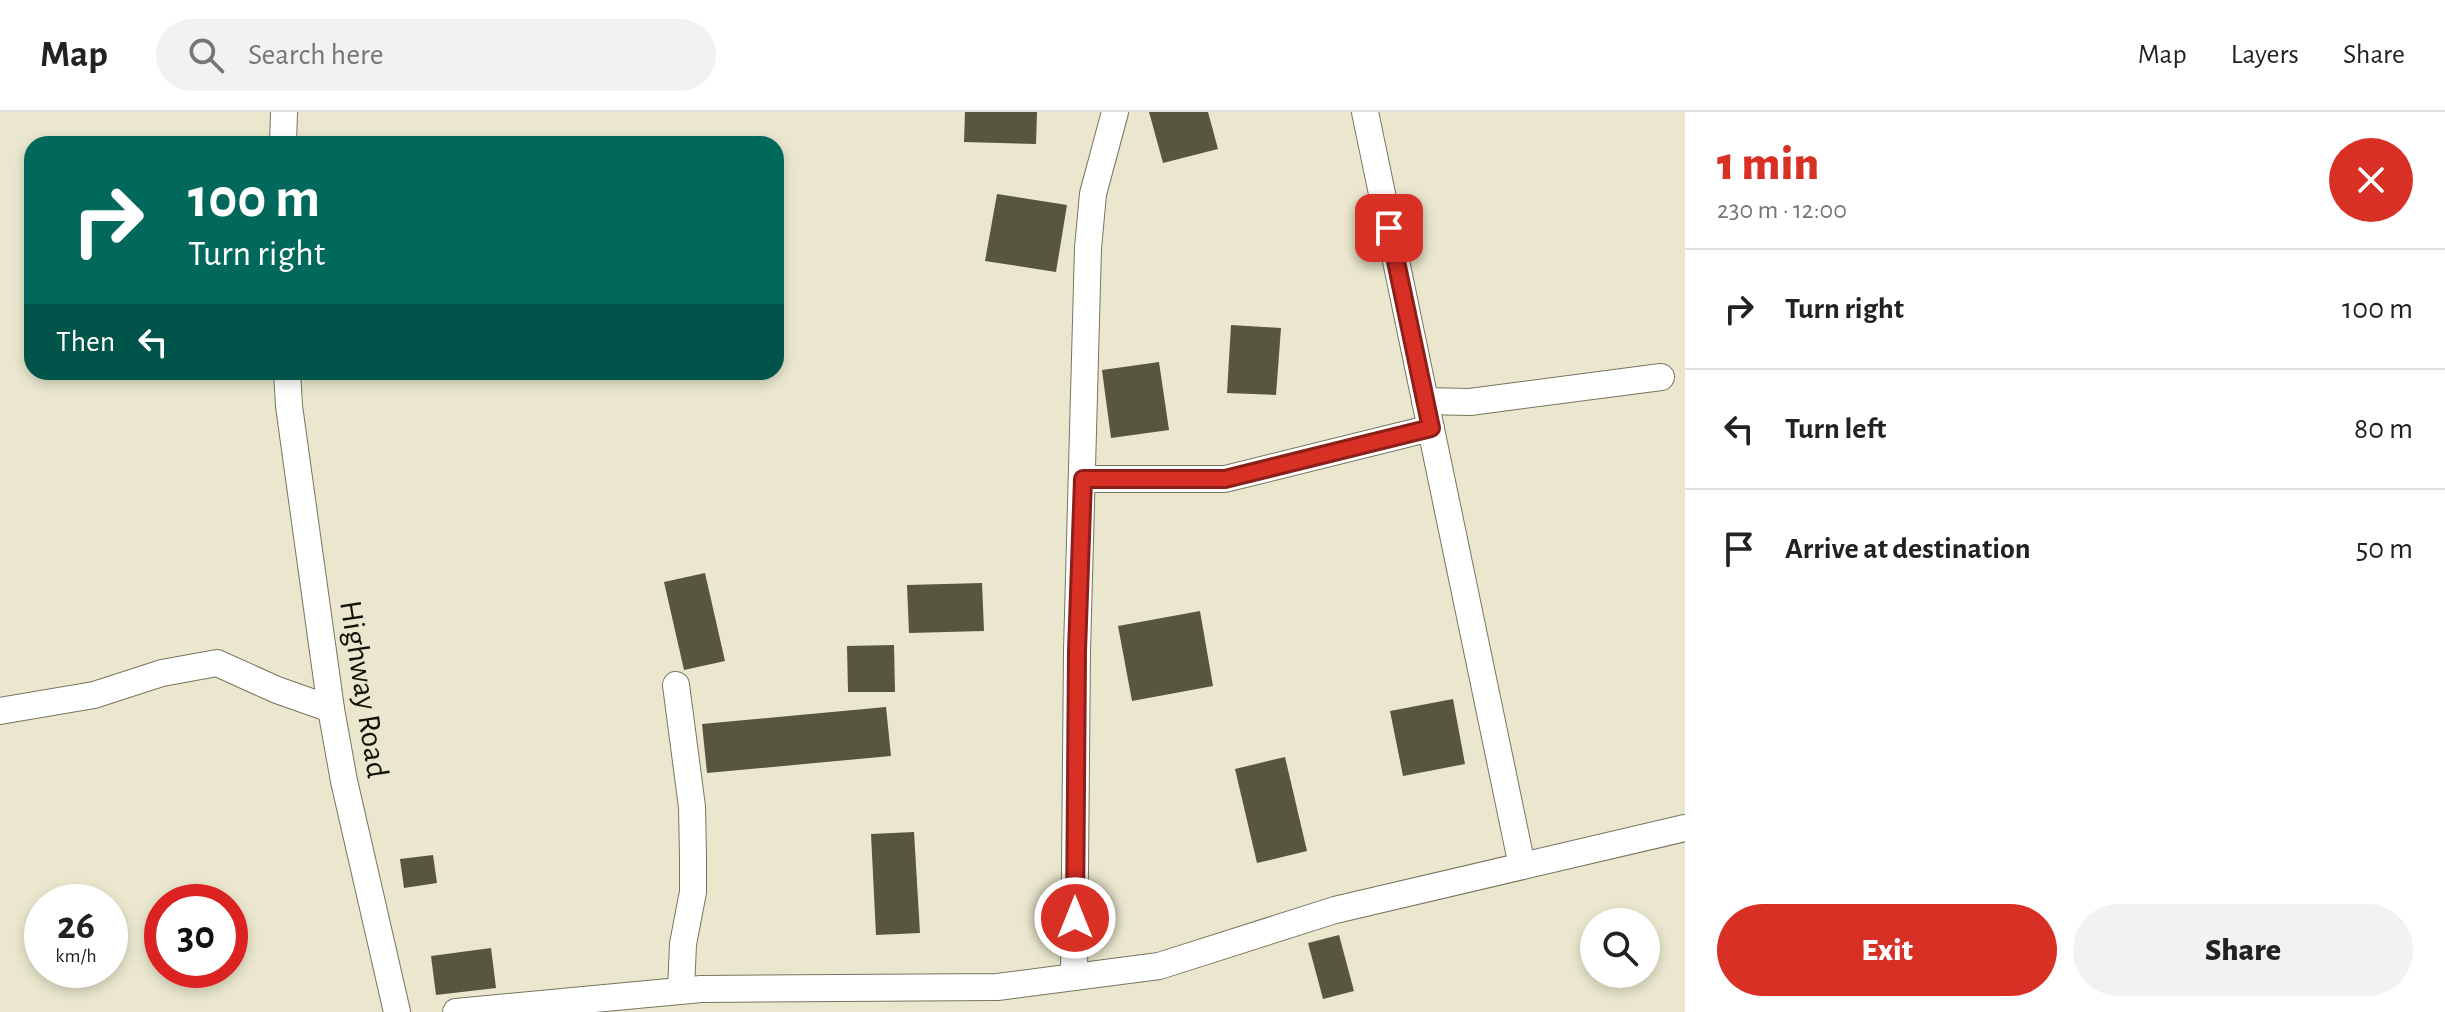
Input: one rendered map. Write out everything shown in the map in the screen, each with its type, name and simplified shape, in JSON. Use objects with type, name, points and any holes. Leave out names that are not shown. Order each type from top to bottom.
[{"type":"street","points":[[283,136],[284,112]]},
{"type":"street","points":[[1074,977],[1077,651],[1088,248],[1093,194],[1115,112]]},
{"type":"street","points":[[1365,112],[1522,866]]},
{"type":"street","points":[[1425,401],[1470,402],[1661,377]]},
{"type":"street","name":"Highway Road","points":[[287,380],[331,709],[344,781],[397,1012]]},
{"type":"street","points":[[1083,479],[1225,479],[1431,428]]},
{"type":"street","points":[[0,711],[94,695],[162,673],[217,663],[277,690],[331,709]]},
{"type":"street","points":[[676,685],[692,807],[693,857],[693,892],[683,944],[681,990]]},
{"type":"street","points":[[456,1012],[681,990],[997,987],[1159,966],[1335,910],[1685,828]]},
{"type":"building","points":[[965,112],[1037,112],[1036,144],[964,142]]},
{"type":"building","points":[[1149,112],[1208,112],[1218,149],[1163,163]]},
{"type":"building","points":[[997,194],[1067,205],[1056,272],[985,261]]},
{"type":"building","points":[[1231,325],[1281,328],[1276,395],[1227,393]]},
{"type":"building","points":[[1159,362],[1169,430],[1111,438],[1102,370]]},
{"type":"building","points":[[705,573],[725,661],[684,670],[664,582]]},
{"type":"building","points":[[982,583],[984,631],[909,633],[907,585]]},
{"type":"building","points":[[1200,611],[1213,686],[1132,701],[1118,626]]},
{"type":"building","points":[[894,645],[895,692],[848,692],[847,646]]},
{"type":"building","points":[[1453,699],[1465,764],[1403,776],[1390,711]]},
{"type":"building","points":[[886,707],[891,756],[707,773],[702,724]]},
{"type":"building","points":[[1285,757],[1307,851],[1257,863],[1235,769]]},
{"type":"building","points":[[914,832],[920,933],[876,935],[871,834]]},
{"type":"building","points":[[433,855],[437,883],[404,888],[400,859]]},
{"type":"building","points":[[1339,935],[1354,991],[1323,999],[1308,943]]},
{"type":"building","points":[[491,948],[496,988],[436,995],[431,956]]},
{"type":"route","points":[[1075,918],[1077,651],[1083,479],[1225,479],[1431,428],[1389,228]]}]
